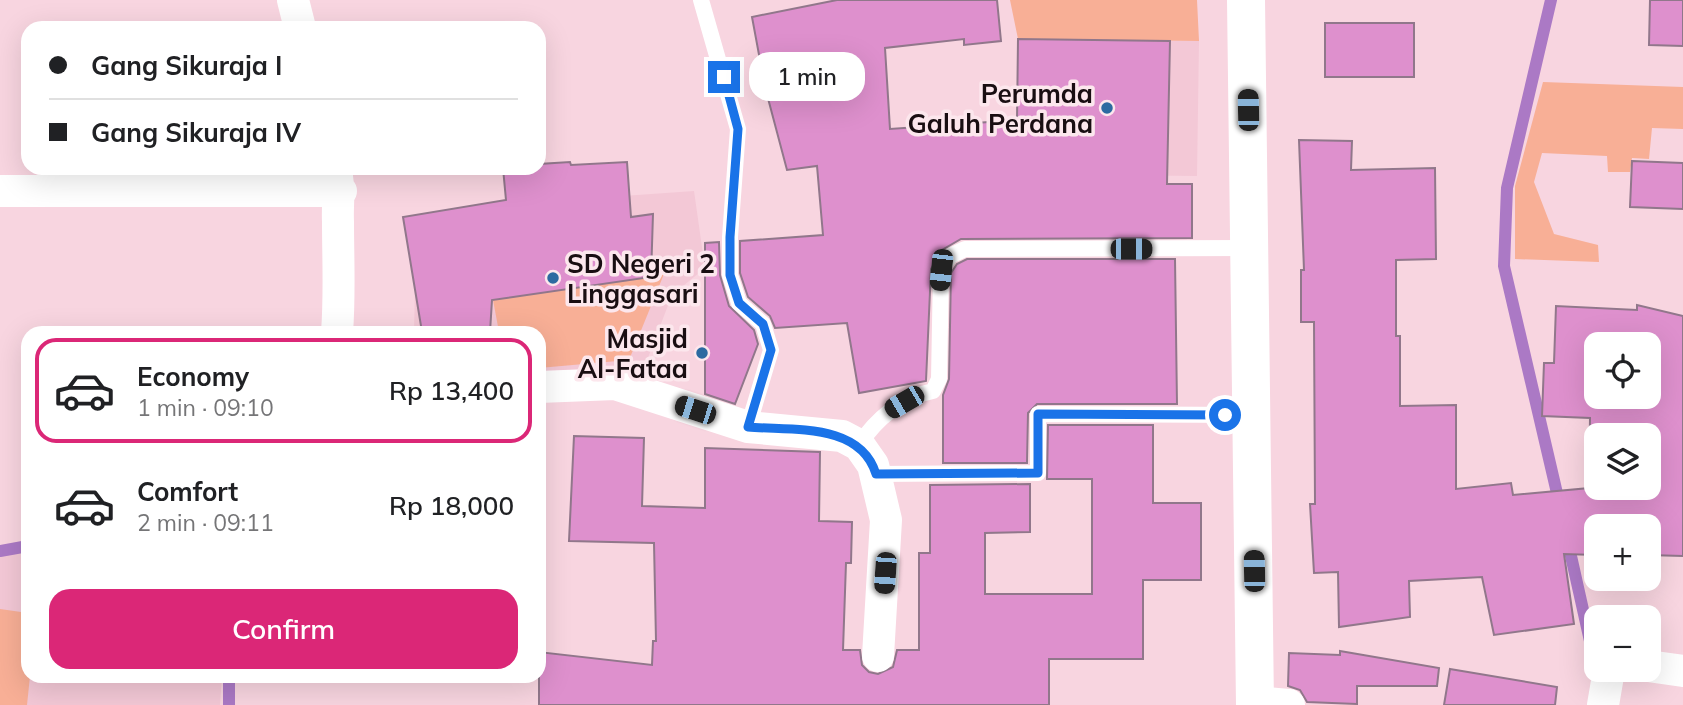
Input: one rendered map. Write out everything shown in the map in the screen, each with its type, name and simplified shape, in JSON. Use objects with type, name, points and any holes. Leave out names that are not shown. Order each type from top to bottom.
[{"type":"highway","points":[[1246,0],[1252,415],[1266,704]]},
{"type":"street","points":[[293,0],[298,21]]},
{"type":"street","points":[[0,191],[338,179],[340,297],[338,326]]},
{"type":"street","points":[[546,387],[615,384],[748,427],[842,436],[859,445],[876,474],[886,520],[878,656]]},
{"type":"street","points":[[1661,668],[1683,671]]},
{"type":"street","points":[[1603,705],[1607,682]]},
{"type":"lane","points":[[701,0],[738,129],[730,275],[739,303],[763,324],[771,350],[748,427]]},
{"type":"lane","points":[[859,445],[872,425],[889,411],[919,393],[933,391],[940,368],[941,270],[950,256],[965,249],[1250,248]]},
{"type":"lane","points":[[876,474],[1038,473],[1038,414],[1252,415]]},
{"type":"shaded area","points":[[1010,0],[1197,0],[1199,41],[1018,39]]},
{"type":"shaded area","name":"Perumda Galuh Perdana","points":[[1018,39],[1199,41],[1197,176],[1016,174]]},
{"type":"shaded area","points":[[1543,82],[1683,87],[1683,129],[1652,128],[1649,159],[1632,158],[1630,172],[1608,172],[1607,156],[1542,153],[1534,182],[1554,234],[1598,245],[1599,262],[1515,259],[1515,186]]},
{"type":"shaded area","name":"SD Negeri 2 Linggasari","points":[[694,191],[705,268],[672,295],[641,376],[546,380],[546,326],[414,326],[415,287],[403,217],[465,207]]},
{"type":"shaded area","points":[[664,274],[629,360],[546,367],[546,326],[498,326],[493,300]]},
{"type":"shaded area","points":[[21,552],[21,683],[222,683],[220,705],[0,705],[0,556]]},
{"type":"shaded area","points":[[0,609],[21,612],[21,683],[29,683],[27,705],[0,705]]},
{"type":"building","points":[[837,0],[997,0],[1001,41],[964,45],[964,39],[885,48],[890,129],[1017,120],[1018,39],[1170,41],[1167,184],[1192,184],[1192,238],[961,239],[942,250],[931,269],[926,381],[859,393],[847,323],[775,328],[770,316],[748,297],[740,273],[740,241],[823,235],[817,166],[787,170],[765,87],[752,17]]},
{"type":"building","points":[[1650,0],[1683,0],[1683,46],[1649,45]]},
{"type":"building","points":[[1325,23],[1414,23],[1414,77],[1325,77]]},
{"type":"building","points":[[1299,140],[1352,141],[1351,170],[1435,168],[1436,259],[1396,260],[1400,406],[1456,405],[1456,489],[1511,483],[1513,495],[1584,488],[1584,500],[1661,500],[1661,423],[1590,423],[1590,418],[1542,416],[1544,363],[1554,363],[1556,306],[1637,310],[1637,305],[1683,316],[1683,556],[1661,555],[1661,514],[1584,514],[1584,555],[1564,554],[1574,624],[1494,635],[1482,577],[1409,581],[1410,617],[1339,627],[1338,572],[1314,573],[1310,504],[1315,504],[1314,322],[1301,322],[1301,270],[1304,270]]},
{"type":"building","points":[[1632,161],[1683,163],[1683,209],[1630,207]]},
{"type":"building","points":[[627,162],[631,217],[653,214],[651,277],[492,300],[490,326],[421,326],[403,217],[506,200],[504,175],[546,175],[546,164]]},
{"type":"building","points":[[719,242],[720,275],[729,306],[754,330],[758,344],[735,404],[705,394],[705,243]]},
{"type":"building","points":[[967,259],[1175,259],[1177,404],[1037,404],[1028,413],[1027,463],[943,463],[943,395],[949,379],[951,273],[957,264]]},
{"type":"building","points":[[1048,425],[1153,425],[1153,503],[1201,503],[1201,580],[1143,580],[1143,659],[1049,659],[1049,705],[539,705],[539,683],[546,683],[546,653],[652,665],[653,641],[656,641],[654,543],[569,541],[574,436],[644,438],[642,506],[705,508],[705,448],[820,452],[819,521],[852,522],[851,563],[846,563],[843,650],[860,650],[862,665],[869,672],[878,674],[893,667],[897,650],[919,650],[919,553],[930,553],[930,485],[1030,484],[1030,532],[985,533],[985,594],[1092,594],[1092,479],[1047,479]]},
{"type":"building","points":[[1340,651],[1439,668],[1437,686],[1357,686],[1357,704],[1307,702],[1300,690],[1288,686],[1289,653],[1340,655]]},
{"type":"building","points":[[1450,669],[1557,687],[1555,705],[1444,705]]},
{"type":"waterway","points":[[1551,0],[1507,188],[1504,266],[1560,506]]},
{"type":"waterway","points":[[1567,538],[1584,614]]},
{"type":"waterway","points":[[0,551],[21,547]]},
{"type":"waterway","points":[[229,683],[229,705]]},
{"type":"place","name":"Perumda Galuh Perdana","points":[[1107,108]]},
{"type":"place","name":"SD Negeri 2 Linggasari","points":[[553,278]]},
{"type":"place","name":"Masjid Al-Fataa","points":[[702,353]]},
{"type":"route","points":[[724,77],[738,129],[738,165],[732,197],[730,275],[739,303],[763,324],[771,350],[748,427],[842,436],[859,445],[876,474],[1038,473],[1038,414],[1225,415]]}]
